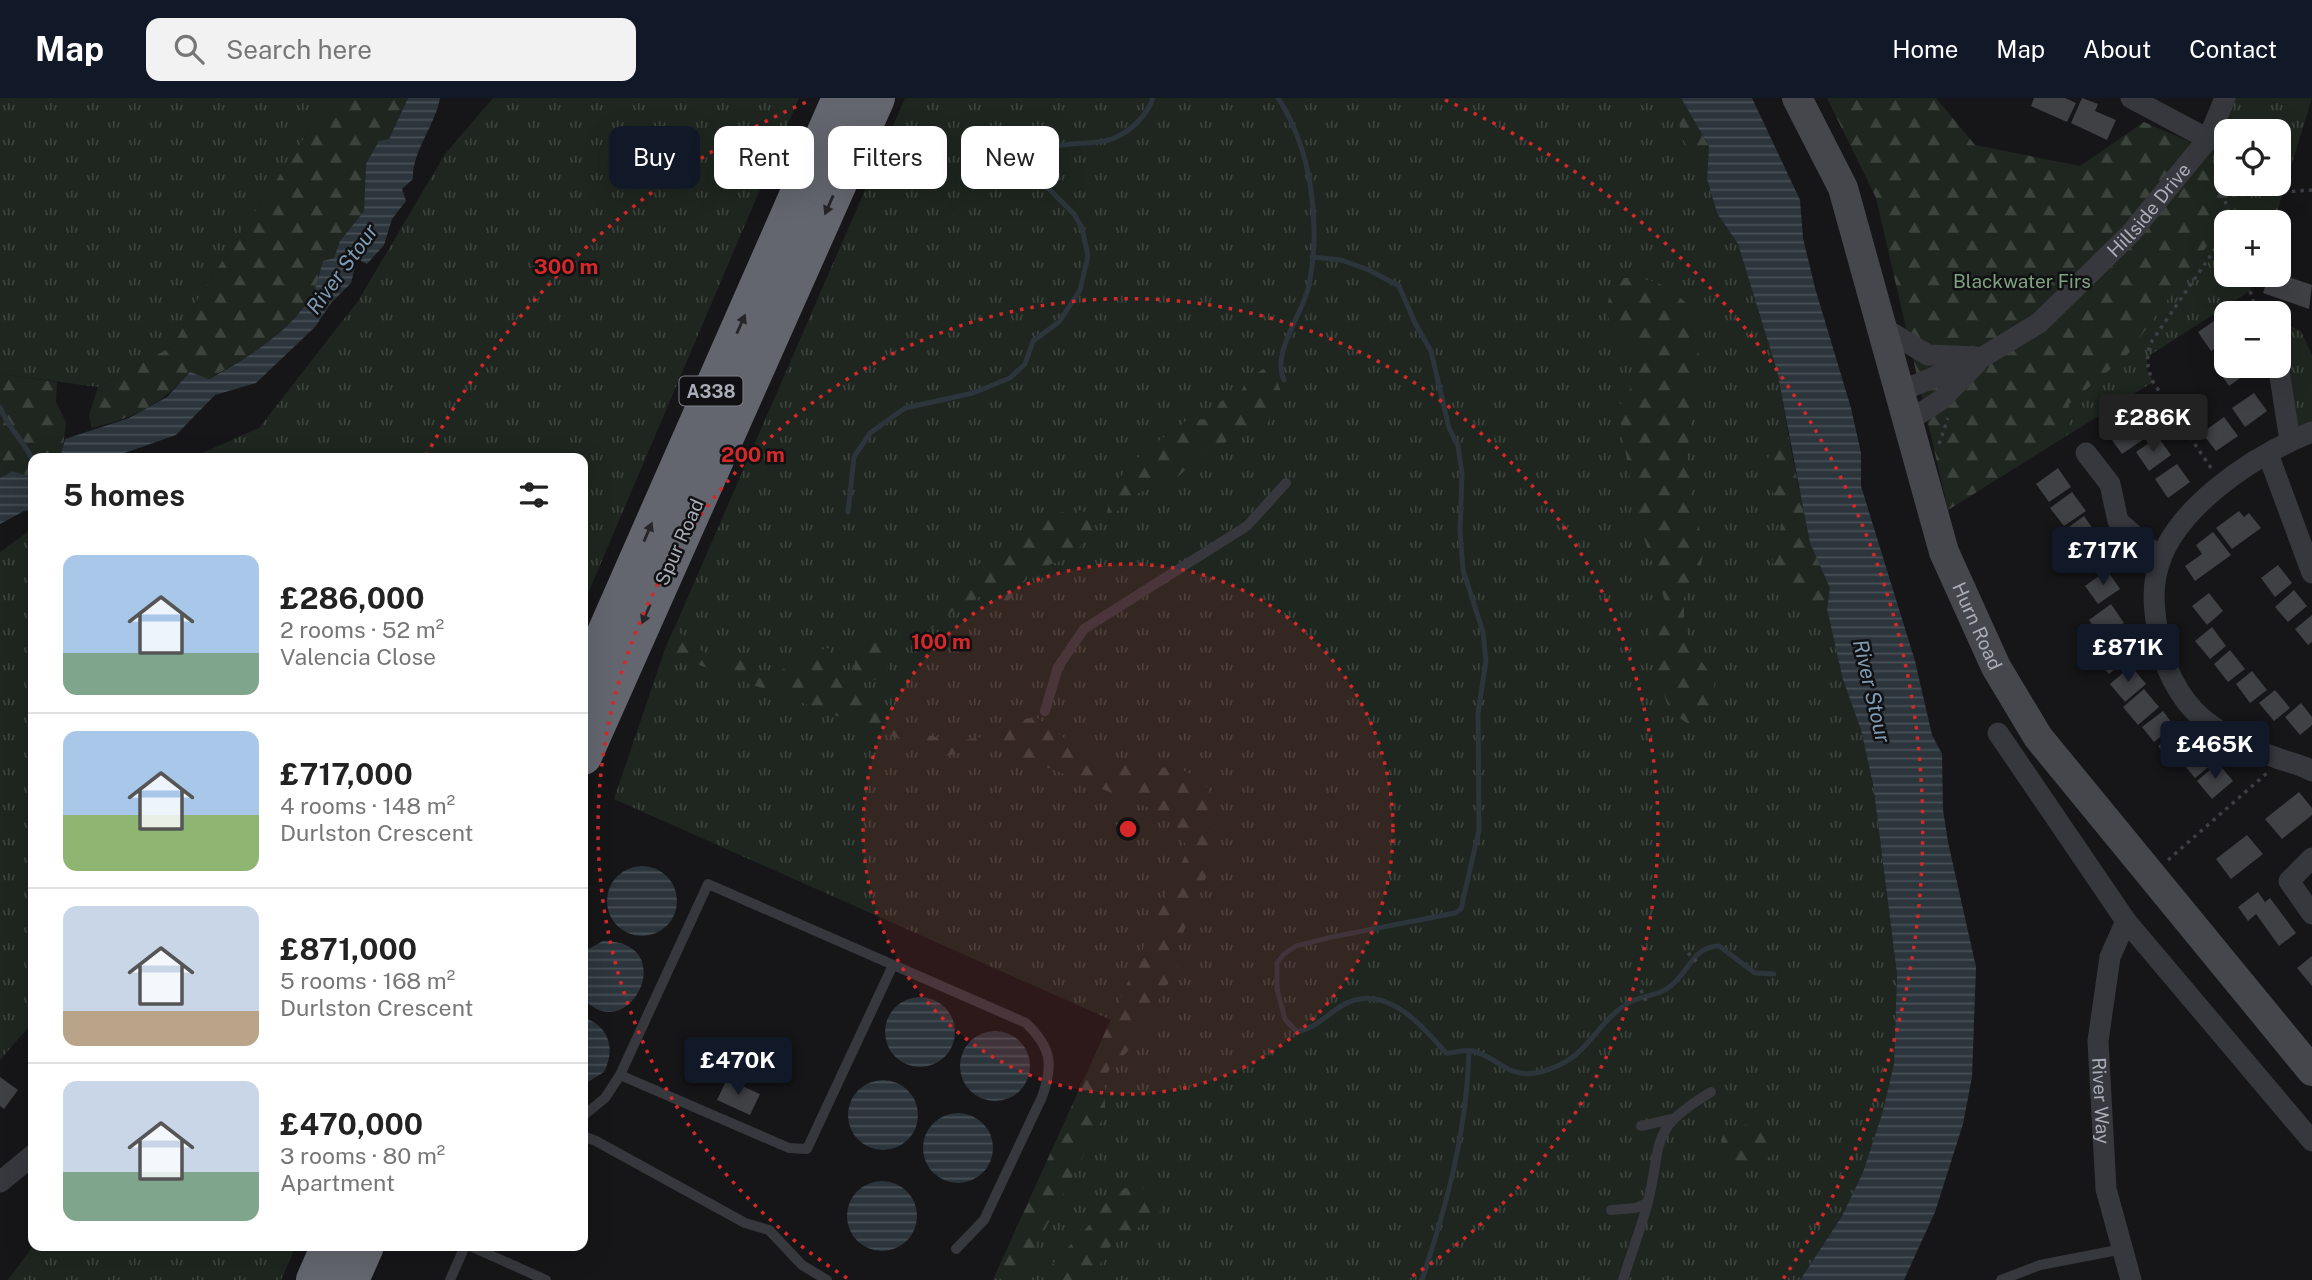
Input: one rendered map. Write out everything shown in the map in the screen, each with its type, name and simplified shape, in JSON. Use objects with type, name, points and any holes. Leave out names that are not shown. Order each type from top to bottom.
[{"type":"highway","name":"Spur Road","points":[[588,674],[841,98]]},
{"type":"highway","name":"Spur Road","points":[[588,745],[876,98]]},
{"type":"highway","points":[[315,1280],[328,1251]]},
{"type":"highway","points":[[350,1280],[363,1251]]},
{"type":"main road","name":"Hurn Road","points":[[1797,98],[1843,188],[1944,552],[1996,667],[2038,737],[2312,1071]]},
{"type":"street","points":[[2131,98],[2208,139]]},
{"type":"street","name":"Hillside Drive","points":[[1901,391],[1983,357],[2048,314],[2131,233],[2208,139],[2225,98]]},
{"type":"street","points":[[1882,327],[1928,355],[1983,357]]},
{"type":"street","name":"Hillside Drive","points":[[1908,421],[1941,400],[1983,357]]},
{"type":"street","points":[[2280,378],[2290,440]]},
{"type":"street","points":[[2312,432],[2290,440],[2222,485],[2186,518],[2161,559],[2154,593],[2159,642],[2180,692],[2201,718],[2224,735],[2312,771]]},
{"type":"street","points":[[2086,453],[2110,484],[2118,521],[2161,559]]},
{"type":"street","points":[[2268,454],[2312,573]]},
{"type":"street","points":[[1998,733],[2126,921],[2312,1141]]},
{"type":"street","points":[[2312,858],[2288,881],[2312,914]]},
{"type":"street","name":"River Way","points":[[2126,921],[2110,957],[2098,1041],[2106,1189],[2131,1280]]},
{"type":"street","points":[[0,1182],[28,1159]]},
{"type":"lane","points":[[1045,711],[1052,679],[1065,653],[1084,629],[1247,526],[1286,483]]},
{"type":"lane","points":[[588,1112],[605,1098],[621,1075],[708,884],[1026,1023],[1043,1039],[1049,1058],[1050,1076],[1042,1097],[984,1220],[956,1249]]},
{"type":"lane","points":[[621,1075],[789,1148],[807,1149],[893,965]]},
{"type":"lane","points":[[1623,1280],[1647,1203],[1658,1141],[1674,1118],[1711,1092]]},
{"type":"lane","points":[[1641,1126],[1674,1118]]},
{"type":"lane","points":[[588,1138],[745,1223],[769,1230],[802,1265],[827,1280]]},
{"type":"lane","points":[[1611,1210],[1647,1203]]},
{"type":"lane","points":[[2001,1280],[2039,1265],[2123,1249]]},
{"type":"lane","points":[[450,1280],[465,1251]]},
{"type":"lane","points":[[479,1251],[546,1280]]},
{"type":"path","points":[[2208,139],[2228,210]]},
{"type":"path","points":[[2224,197],[2312,190]]},
{"type":"path","points":[[2214,251],[2150,344],[2147,369],[2222,485]]},
{"type":"path","points":[[1937,449],[1948,418],[1941,400]]},
{"type":"path","points":[[2162,865],[2282,760]]},
{"type":"path","points":[[1688,953],[1699,964]]},
{"type":"path","points":[[1641,990],[1647,1003]]},
{"type":"green space","points":[[0,98],[331,98],[203,290],[173,346],[98,387],[0,374]]},
{"type":"green space","points":[[331,98],[408,98],[389,139],[366,164],[364,211],[340,241],[334,258],[323,261],[315,289],[304,307],[281,332],[223,371],[208,379],[189,373],[178,385],[146,409],[92,428],[89,415],[98,387],[173,346],[203,290]]},
{"type":"green space","points":[[493,98],[799,98],[787,126],[714,126],[714,189],[760,189],[588,593],[588,453],[202,453],[259,428],[358,301],[445,154]]},
{"type":"green space","points":[[905,98],[1681,98],[1709,146],[1707,179],[1717,213],[1738,244],[1777,371],[1797,483],[1830,588],[1827,609],[1843,680],[1861,730],[1873,784],[1897,974],[1894,1065],[1882,1114],[1863,1172],[1842,1216],[1800,1280],[993,1280],[1111,1020],[614,799],[664,652],[865,189],[947,189],[947,126],[893,126]]},
{"type":"green space","name":"Blackwater Firs","points":[[1827,98],[1936,98],[1975,145],[2080,166],[2144,122],[2211,151],[2214,162],[2214,196],[2223,196],[2227,210],[2214,210],[2214,236],[2127,355],[2069,404],[2068,435],[1948,510],[1876,198]]},
{"type":"green space","points":[[2231,98],[2312,98],[2291,167],[2291,119],[2223,119]]},
{"type":"green space","points":[[1682,100],[1709,146],[1707,171],[1693,157],[1683,140],[1679,120]]},
{"type":"green space","points":[[2214,140],[2214,196],[2282,196],[2278,210],[2214,210],[2214,287],[2252,287],[2250,291],[2234,301],[2214,301],[2214,314],[2147,357],[2147,369],[2153,382],[2068,435],[2068,404],[2127,355]]},
{"type":"green space","points":[[1622,278],[1655,282],[1678,296],[1696,312],[1699,359],[1687,452],[1692,502],[1704,546],[1701,566],[1691,578],[1684,598],[1684,626],[1698,657],[1715,680],[1710,707],[1691,725],[1679,718],[1669,707],[1651,642],[1650,627],[1666,604],[1636,514],[1620,418],[1620,405],[1633,384],[1633,351],[1611,325],[1607,307],[1614,288]]},
{"type":"green space","points":[[2291,327],[2301,331],[2312,355],[2312,427],[2296,431],[2291,383]]},
{"type":"green space","points":[[1266,367],[1275,375],[1281,392],[1266,427],[1262,430],[1242,430],[1219,447],[1195,452],[1187,468],[1179,476],[1136,494],[1105,522],[1113,485],[1142,453],[1187,420],[1212,419],[1220,402],[1242,390],[1245,382]]},
{"type":"green space","points":[[0,374],[57,382],[56,402],[66,422],[62,453],[28,453],[28,476],[12,471],[0,478]]},
{"type":"green space","points":[[1789,439],[1810,543],[1830,588],[1827,609],[1794,591],[1772,562],[1782,521],[1765,469],[1772,446]]},
{"type":"green space","points":[[1080,510],[1095,517],[1091,529],[1095,529],[1067,558],[1043,569],[1027,567],[1027,579],[1003,607],[994,607],[988,597],[984,596],[958,606],[939,623],[894,653],[886,674],[870,682],[854,674],[855,661],[862,647],[867,643],[898,636],[919,619],[937,611],[947,600],[966,568],[1004,555],[1056,511],[1074,515]]},
{"type":"green space","points":[[28,532],[28,1029],[0,1060],[0,552]]},
{"type":"green space","points":[[674,628],[703,652],[737,658],[765,673],[778,672],[813,652],[828,648],[874,701],[913,729],[935,737],[957,740],[981,737],[1009,723],[1036,717],[1076,747],[1101,760],[1132,767],[1179,768],[1203,781],[1213,799],[1218,848],[1179,943],[1179,964],[1133,1046],[1109,1070],[1105,1080],[1105,1114],[1042,1235],[1013,1280],[994,1278],[1188,849],[1170,816],[991,745],[946,756],[664,652]]},
{"type":"green space","points":[[1750,1124],[1788,1130],[1788,1137],[1776,1147],[1772,1156],[1751,1163],[1723,1161],[1721,1140],[1726,1129]]},
{"type":"green space","points":[[1125,1188],[1151,1190],[1163,1210],[1107,1249],[1098,1269],[1085,1280],[1048,1280],[1049,1268],[1091,1223],[1099,1208]]},
{"type":"green space","points":[[29,1251],[294,1251],[281,1280],[8,1280]]},
{"type":"water","name":"River Stour","points":[[408,98],[440,98],[434,119],[416,158],[413,179],[402,189],[406,201],[392,219],[384,245],[367,264],[357,259],[351,283],[331,303],[315,327],[256,383],[215,395],[176,435],[124,453],[61,453],[65,439],[129,418],[167,397],[190,372],[209,379],[253,353],[281,332],[313,293],[323,261],[334,258],[340,241],[364,211],[366,164],[379,141],[389,139]]},
{"type":"water","name":"River Stour","points":[[1681,98],[1752,98],[1800,200],[1803,238],[1815,288],[1851,408],[1861,453],[1861,486],[1915,661],[1932,735],[1942,754],[1943,810],[1948,842],[1976,967],[1972,1077],[1963,1124],[1935,1212],[1904,1280],[1800,1280],[1842,1216],[1863,1172],[1882,1114],[1894,1064],[1897,974],[1873,784],[1861,730],[1843,680],[1827,609],[1830,588],[1810,543],[1777,371],[1738,244],[1717,213],[1707,179],[1709,146]]},
{"type":"water","points":[[12,471],[28,476],[28,511],[0,524],[0,478]]},
{"type":"water","points":[[642,866],[667,876],[677,901],[667,926],[642,936],[617,926],[607,901],[617,876]]},
{"type":"water","points":[[603,941],[627,946],[640,957],[644,973],[640,989],[630,1003],[616,1011],[600,1010],[588,1002],[588,949]]},
{"type":"water","points":[[920,997],[945,1007],[955,1032],[945,1057],[920,1067],[895,1057],[885,1032],[895,1007]]},
{"type":"water","points":[[588,1019],[599,1026],[608,1039],[609,1055],[604,1072],[588,1082]]},
{"type":"water","points":[[995,1031],[1020,1041],[1030,1066],[1020,1091],[995,1101],[970,1091],[960,1066],[970,1041]]},
{"type":"water","points":[[883,1080],[908,1090],[918,1115],[908,1140],[883,1150],[858,1140],[848,1115],[858,1090]]},
{"type":"water","points":[[958,1113],[983,1123],[993,1148],[983,1173],[958,1183],[933,1173],[923,1148],[933,1123]]},
{"type":"water","points":[[882,1181],[907,1191],[917,1216],[907,1241],[882,1251],[857,1241],[847,1216],[857,1191]]},
{"type":"building","points":[[2034,98],[2065,98],[2076,103],[2067,122],[2031,106]]},
{"type":"building","points":[[2082,98],[2098,104],[2095,111],[2116,120],[2107,140],[2071,123]]},
{"type":"building","points":[[2291,278],[2312,285],[2309,309],[2263,293],[2265,287],[2291,287]]},
{"type":"building","points":[[2214,321],[2214,349],[2211,351],[2198,332]]},
{"type":"building","points":[[2224,378],[2240,378],[2229,386]]},
{"type":"building","points":[[2254,393],[2267,411],[2245,427],[2232,408]]},
{"type":"building","points":[[2224,417],[2238,436],[2216,451],[2202,433]]},
{"type":"building","points":[[2131,420],[2144,439],[2122,454],[2109,436]]},
{"type":"building","points":[[2158,437],[2171,455],[2149,471],[2136,452]]},
{"type":"building","points":[[2177,464],[2190,482],[2168,498],[2155,479]]},
{"type":"building","points":[[2058,468],[2071,487],[2049,502],[2036,484]]},
{"type":"building","points":[[2072,492],[2086,511],[2064,526],[2050,508]]},
{"type":"building","points":[[2239,511],[2244,517],[2249,513],[2261,528],[2232,549],[2216,528]]},
{"type":"building","points":[[2084,516],[2097,535],[2075,550],[2062,532]]},
{"type":"building","points":[[2213,532],[2231,555],[2195,581],[2185,566],[2202,554],[2196,545]]},
{"type":"building","points":[[2100,539],[2113,558],[2091,573],[2078,555]]},
{"type":"building","points":[[2278,565],[2292,583],[2275,597],[2261,578]]},
{"type":"building","points":[[2107,570],[2120,589],[2098,604],[2085,586]]},
{"type":"building","points":[[2294,590],[2307,606],[2288,622],[2275,607]]},
{"type":"building","points":[[2209,593],[2223,611],[2207,625],[2192,606]]},
{"type":"building","points":[[2111,604],[2124,623],[2102,638],[2089,620]]},
{"type":"building","points":[[2312,615],[2312,642],[2308,645],[2295,629]]},
{"type":"building","points":[[2212,627],[2226,646],[2210,659],[2195,641]]},
{"type":"building","points":[[2114,638],[2130,656],[2109,674],[2093,656]]},
{"type":"building","points":[[2230,650],[2245,669],[2228,682],[2214,664]]},
{"type":"building","points":[[2131,666],[2146,684],[2125,702],[2110,684]]},
{"type":"building","points":[[2252,671],[2267,690],[2250,703],[2236,684]]},
{"type":"building","points":[[2144,689],[2159,707],[2138,725],[2123,707]]},
{"type":"building","points":[[2275,690],[2290,708],[2274,721],[2259,703]]},
{"type":"building","points":[[2301,703],[2312,717],[2312,725],[2300,735],[2285,717]]},
{"type":"building","points":[[2163,711],[2174,726],[2154,742],[2142,727]]},
{"type":"building","points":[[2179,731],[2191,746],[2170,761],[2158,746]]},
{"type":"building","points":[[2201,742],[2217,760],[2195,778],[2180,760]]},
{"type":"building","points":[[2218,763],[2233,781],[2212,799],[2197,781]]},
{"type":"building","points":[[2299,792],[2312,808],[2312,815],[2282,839],[2265,819]]},
{"type":"building","points":[[2247,835],[2263,854],[2231,879],[2216,859]]},
{"type":"building","points":[[2258,892],[2265,902],[2270,898],[2296,933],[2279,946],[2256,914],[2248,921],[2238,907]]},
{"type":"building","points":[[2312,956],[2312,986],[2297,968]]},
{"type":"building","points":[[0,1077],[18,1090],[4,1109],[0,1106]]},
{"type":"building","points":[[727,1079],[760,1094],[750,1115],[717,1100]]},
{"type":"waterway","points":[[848,512],[854,457],[870,433],[905,408],[973,393],[1010,378],[1025,364],[1033,341],[1059,322],[1080,290],[1088,256],[1082,228],[1074,214],[1036,176],[1036,162],[1042,153],[1051,148],[1102,142],[1119,136],[1142,117],[1153,98]]},
{"type":"waterway","points":[[1278,98],[1290,118],[1306,164],[1311,188],[1314,237],[1313,262],[1306,297],[1282,357],[1284,380]]},
{"type":"waterway","points":[[1312,257],[1341,260],[1369,270],[1399,286],[1431,351],[1449,428],[1458,446],[1462,474],[1460,531],[1463,570],[1483,632],[1486,661],[1478,713],[1479,830],[1461,909],[1455,913],[1296,946],[1277,963],[1277,989],[1285,1019],[1297,1032],[1315,1024],[1343,1005],[1358,999],[1373,999],[1401,1010],[1446,1053],[1473,1051],[1510,1070],[1526,1074],[1554,1068],[1568,1061],[1616,1012],[1633,1000],[1667,989],[1678,980],[1697,955],[1710,947],[1719,946],[1755,973],[1774,974]]},
{"type":"waterway","points":[[0,407],[28,453]]},
{"type":"waterway","points":[[1422,1280],[1440,1223],[1460,1139],[1469,1051]]}]
